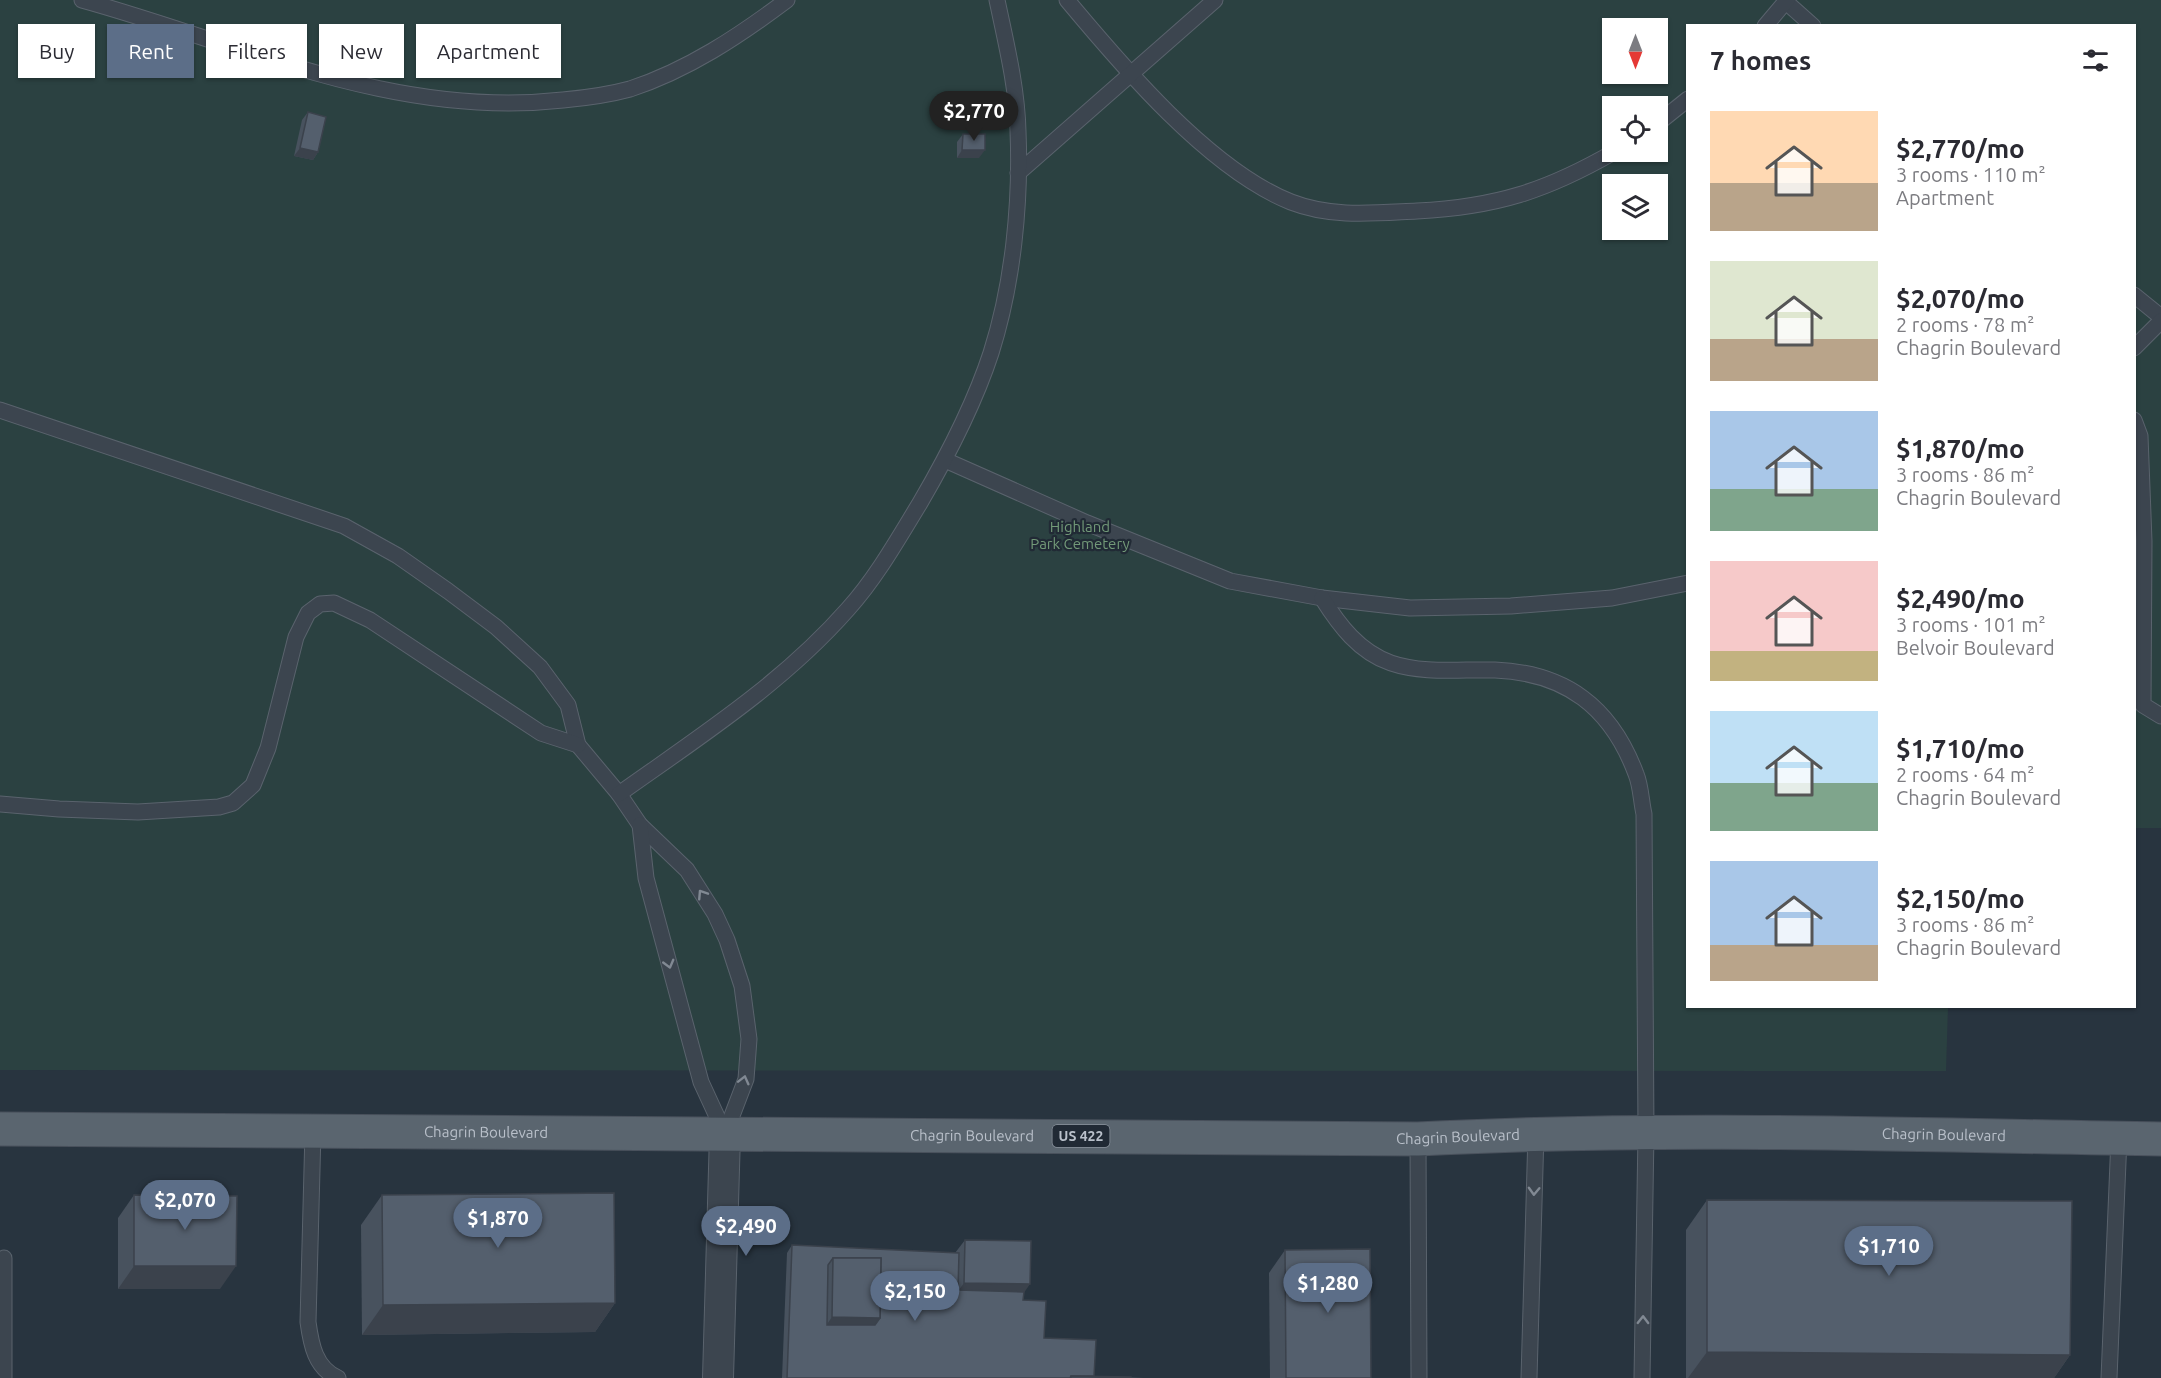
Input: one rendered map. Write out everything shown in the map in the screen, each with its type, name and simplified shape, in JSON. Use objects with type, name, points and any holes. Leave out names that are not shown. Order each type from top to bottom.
[{"type":"main road","name":"Chagrin Boulevard","points":[[0,1129],[1418,1139],[1536,1133],[1646,1133],[2161,1139]]},
{"type":"street","points":[[718,1378],[724,1134]]},
{"type":"lane","points":[[82,0],[305,72],[378,91],[502,104],[586,98],[629,89],[712,52],[788,0]]},
{"type":"lane","points":[[619,794],[755,697],[787,670],[849,608],[900,536],[945,460],[978,389],[992,350],[1013,242],[1018,173],[1018,129],[1013,85],[997,0]]},
{"type":"lane","points":[[1067,0],[1130,75],[1223,161],[1258,185],[1291,202],[1321,210],[1351,214],[1461,209],[1537,191],[1602,158]]},
{"type":"lane","points":[[1018,173],[1215,0]]},
{"type":"lane","points":[[1767,24],[1787,1],[1812,24]]},
{"type":"lane","points":[[1668,115],[1686,101]]},
{"type":"lane","points":[[2136,297],[2161,319],[2136,346]]},
{"type":"lane","points":[[0,410],[344,526],[398,555],[496,627],[540,667],[568,705],[578,745],[619,794],[640,825],[687,870],[715,914],[739,977],[745,1004],[748,1059],[746,1079],[724,1134]]},
{"type":"lane","points":[[2136,425],[2140,436],[2144,541],[2143,705],[2161,716]]},
{"type":"lane","points":[[945,460],[1087,523],[1230,581],[1322,598],[1410,608],[1511,606],[1612,598],[1686,583]]},
{"type":"lane","points":[[1322,598],[1339,625],[1360,646],[1390,663],[1417,668],[1498,670],[1536,676],[1573,689],[1599,711],[1620,738],[1637,775],[1644,814],[1646,1133],[1642,1378]]},
{"type":"lane","points":[[0,804],[138,812],[219,807],[233,803],[254,785],[268,748],[296,637],[308,613],[320,604],[334,603],[370,620],[541,733],[578,745]]},
{"type":"lane","points":[[640,825],[646,878],[701,1082],[724,1134]]},
{"type":"lane","points":[[314,1131],[308,1322],[312,1351],[331,1375],[338,1378]]},
{"type":"lane","points":[[1528,1378],[1536,1133]]},
{"type":"lane","points":[[2109,1378],[2119,1138]]},
{"type":"lane","points":[[1418,1139],[1419,1378]]},
{"type":"lane","points":[[4,1258],[4,1378]]},
{"type":"green space","name":"Highland Park Cemetery","points":[[0,0],[2161,0],[2161,828],[2136,828],[2136,24],[1686,24],[1686,1008],[1948,1008],[1946,1071],[0,1070]]},
{"type":"building","points":[[308,112],[326,117],[318,152],[300,148]]},
{"type":"building","points":[[963,134],[985,134],[985,150],[962,150]]},
{"type":"building","points":[[614,1193],[615,1303],[383,1305],[382,1195]]},
{"type":"building","points":[[134,1195],[237,1196],[236,1266],[134,1266]]},
{"type":"building","points":[[1707,1200],[2072,1201],[2070,1355],[1707,1352]]},
{"type":"building","points":[[965,1240],[1031,1241],[1030,1284],[964,1283]]},
{"type":"building","points":[[792,1245],[959,1253],[958,1290],[1024,1292],[1023,1300],[1046,1301],[1044,1338],[1096,1340],[1094,1376],[1071,1376],[1070,1378],[787,1378]],"holes":[[[833,1258],[881,1258],[880,1318],[875,1325],[827,1325],[828,1265]]]},
{"type":"building","points":[[1370,1249],[1371,1378],[1286,1378],[1285,1250]]},
{"type":"building","points":[[833,1258],[881,1258],[880,1318],[832,1317]]},
{"type":"building","points":[[1071,1376],[1131,1377],[1131,1378],[1071,1378]]}]
